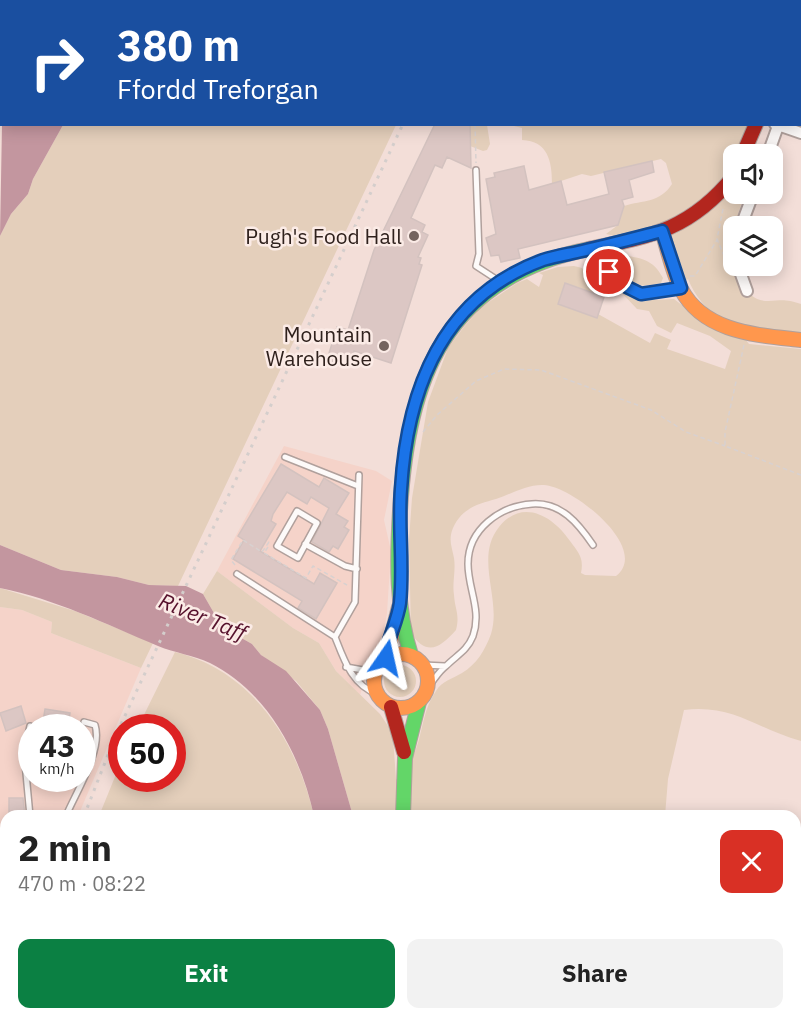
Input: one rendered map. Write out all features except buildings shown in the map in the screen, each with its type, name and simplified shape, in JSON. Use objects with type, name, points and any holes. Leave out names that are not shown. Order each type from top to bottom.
[{"type":"main road","points":[[747,144],[755,126]]},
{"type":"main road","points":[[403,810],[405,758],[418,702],[428,687],[428,677],[423,665],[411,655],[405,641],[400,604],[401,490],[404,451],[418,389],[430,360],[463,313],[500,282],[544,260],[662,231],[699,215],[723,192]]},
{"type":"main road","points":[[662,231],[680,283],[703,315],[717,323],[747,332],[801,340]]},
{"type":"main road","points":[[400,604],[386,651],[374,677],[377,694],[391,707],[405,758]]},
{"type":"main road","points":[[381,663],[402,653],[411,655]]},
{"type":"main road","points":[[391,707],[410,707],[418,702]]},
{"type":"street","points":[[771,144],[777,126]]},
{"type":"street","points":[[780,126],[801,133]]},
{"type":"street","points":[[742,276],[747,291]]},
{"type":"lane","points":[[476,170],[479,254],[476,266],[500,282]]},
{"type":"lane","points":[[604,284],[597,272],[604,270],[641,294],[680,283]]},
{"type":"lane","points":[[285,457],[358,486]]},
{"type":"lane","points":[[335,637],[355,602],[359,475]]},
{"type":"lane","points":[[428,687],[445,666],[461,656],[470,644],[474,632],[476,604],[468,564],[477,533],[488,520],[503,509],[520,504],[551,506],[568,515],[580,526],[593,545]]},
{"type":"lane","points":[[297,512],[317,524],[305,544],[298,558],[274,544],[297,512]]},
{"type":"lane","points":[[305,544],[345,566],[357,569]]},
{"type":"lane","points":[[237,573],[335,637],[346,667],[368,691],[377,694]]},
{"type":"lane","points":[[346,667],[363,670],[381,663]]},
{"type":"lane","points":[[423,665],[445,666]]},
{"type":"lane","points":[[28,792],[29,810]]},
{"type":"lane","points":[[68,810],[76,792]]},
{"type":"path","points":[[475,126],[476,170]]},
{"type":"path","points":[[680,283],[695,276],[717,239],[724,204]]},
{"type":"path","points":[[717,239],[723,257]]},
{"type":"path","points":[[725,446],[724,432],[747,332]]},
{"type":"path","points":[[419,436],[437,415],[476,381],[504,369],[541,370],[651,411],[686,432],[801,475]]},
{"type":"path","points":[[237,573],[235,562],[231,560],[243,540],[262,552],[269,542],[274,544]]},
{"type":"path","points":[[274,544],[264,553],[306,578],[313,566],[356,590]]},
{"type":"shaded area","points":[[62,126],[396,126],[178,586],[149,585],[117,577],[61,570],[0,545],[0,236],[11,214],[28,194],[33,179]]},
{"type":"shaded area","points":[[470,126],[487,126],[490,144],[487,150],[483,151],[470,146]]},
{"type":"shaded area","points":[[514,126],[750,126],[741,144],[723,144],[723,181],[708,196],[685,211],[640,233],[625,237],[606,234],[618,225],[624,206],[657,198],[667,190],[672,184],[666,163],[661,159],[591,176],[582,174],[552,184],[549,160],[543,148],[531,141],[522,140],[522,128]]},
{"type":"shaded area","points":[[723,184],[723,204],[741,204],[737,216],[723,216],[723,276],[740,276],[746,290],[759,300],[781,300],[801,304],[801,340],[750,331],[720,318],[707,308],[688,279],[681,286],[662,231]]},
{"type":"shaded area","points":[[621,255],[651,263],[663,278],[661,283],[637,285],[624,280],[609,261]]},
{"type":"shaded area","points":[[558,267],[582,268],[590,281],[599,288],[597,295],[558,304],[597,318],[598,314],[650,343],[655,333],[671,340],[667,349],[725,369],[731,351],[710,336],[677,323],[671,333],[657,326],[649,311],[637,309],[620,291],[655,300],[674,299],[713,329],[746,340],[749,344],[801,349],[801,741],[731,714],[701,709],[684,710],[668,779],[665,810],[351,810],[328,729],[320,710],[296,681],[261,655],[252,644],[222,627],[203,594],[217,571],[293,628],[319,643],[336,671],[380,714],[388,726],[393,737],[396,779],[403,780],[417,746],[432,697],[441,685],[462,673],[476,661],[491,634],[493,607],[488,566],[489,552],[492,539],[508,518],[518,513],[528,512],[538,514],[556,524],[580,556],[581,573],[585,575],[616,576],[624,564],[624,551],[617,536],[589,508],[557,488],[538,485],[526,488],[471,508],[457,521],[451,540],[458,620],[456,630],[434,647],[423,645],[411,633],[409,540],[412,498],[428,402],[448,348],[480,308],[517,283],[527,279],[539,287],[543,275],[539,273]]},
{"type":"shaded area","points":[[284,446],[376,471],[392,481],[384,520],[391,551],[387,613],[381,649],[368,672],[360,695],[336,671],[319,643],[293,628],[217,571]]},
{"type":"shaded area","points":[[0,588],[75,611],[153,643],[141,668],[51,633],[52,622],[22,610],[0,607]]},
{"type":"shaded area","points":[[0,607],[22,610],[52,622],[51,633],[141,668],[121,714],[108,714],[108,746],[96,774],[96,714],[18,714],[18,792],[88,792],[81,810],[0,810]]},
{"type":"shaded area","points":[[175,652],[203,661],[227,675],[249,693],[267,713],[296,762],[312,810],[101,810],[109,792],[186,792],[186,714],[144,714]]},
{"type":"shaded area","points":[[400,665],[411,670],[416,681],[411,692],[400,697],[389,692],[384,681],[389,670]]},
{"type":"water","points":[[2,126],[62,126],[33,179],[28,194],[11,214],[0,236]]},
{"type":"water","name":"River Taff","points":[[0,545],[61,570],[117,577],[149,585],[186,586],[203,594],[222,627],[252,644],[261,655],[286,671],[320,710],[328,729],[351,810],[312,810],[300,771],[279,728],[265,708],[231,675],[204,660],[158,646],[60,605],[0,588]]},
{"type":"railway","points":[[86,810],[115,737],[402,126]]},
{"type":"traffic: fast","points":[[411,655],[400,602],[399,529],[405,462],[413,418],[425,377],[444,341],[468,309],[500,283],[540,263],[589,249]]},
{"type":"traffic: fast","points":[[403,810],[405,758],[419,702]]},
{"type":"traffic: slow","points":[[662,231],[681,289],[691,304],[703,315],[734,329],[801,340]]},
{"type":"traffic: slow","points":[[386,658],[399,607]]},
{"type":"traffic: slow","points":[[396,654],[406,654],[416,658],[424,666],[428,681],[424,696],[416,704],[406,708],[396,708],[386,704],[378,696],[374,686],[374,676],[378,666],[386,658],[396,654]]},
{"type":"traffic: jam","points":[[747,144],[755,126]]},
{"type":"traffic: jam","points":[[589,249],[633,240],[669,228],[702,208],[723,188]]},
{"type":"traffic: jam","points":[[391,707],[404,752]]},
{"type":"place","name":"Pugh's Food Hall","points":[[414,236]]},
{"type":"place","name":"Mountain Warehouse","points":[[384,346]]},
{"type":"route","points":[[386,658],[391,631],[400,604],[401,490],[404,451],[418,389],[430,360],[444,337],[463,313],[478,299],[521,269],[544,260],[662,231],[681,288],[641,294],[627,287],[609,272]]}]
